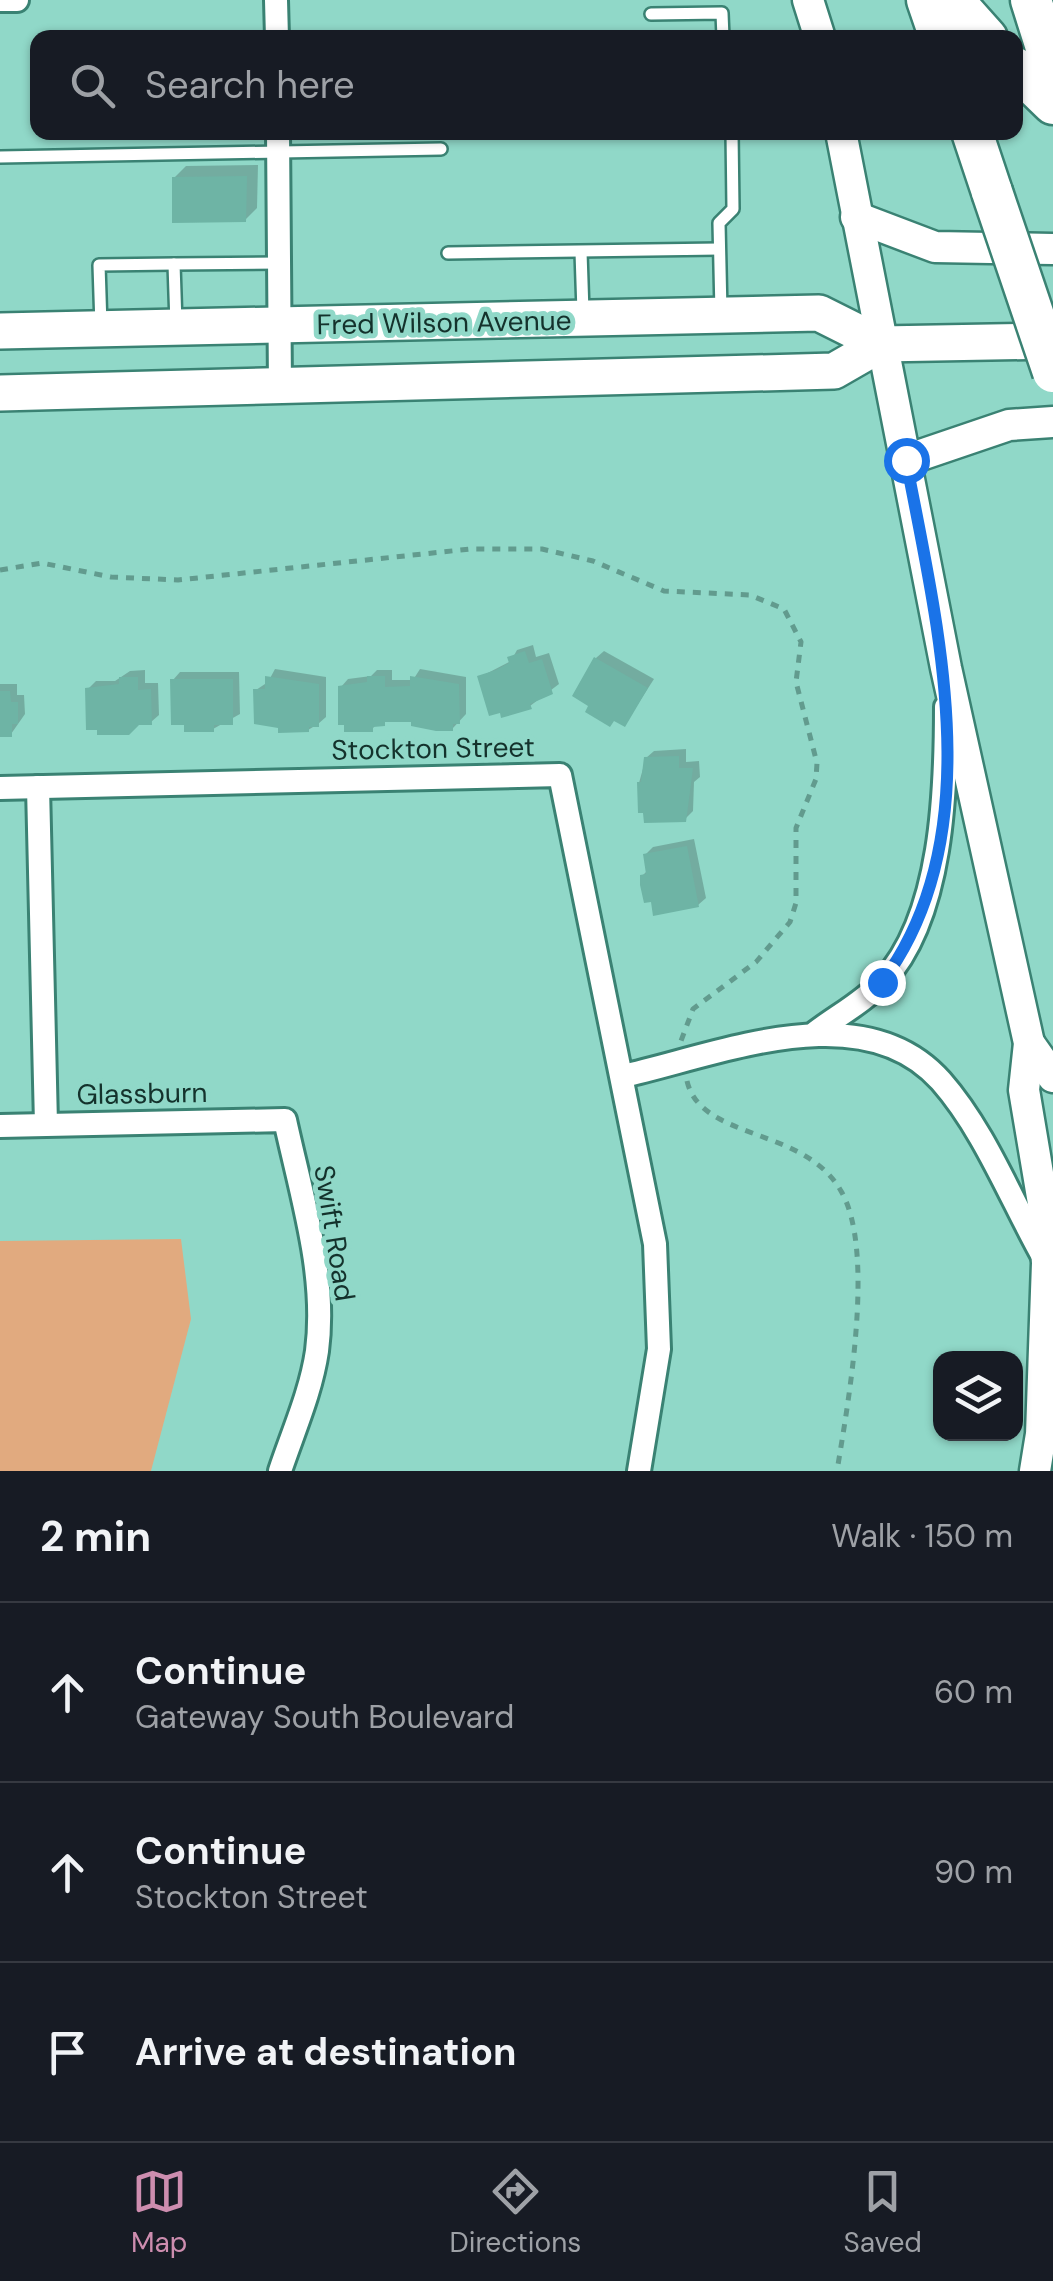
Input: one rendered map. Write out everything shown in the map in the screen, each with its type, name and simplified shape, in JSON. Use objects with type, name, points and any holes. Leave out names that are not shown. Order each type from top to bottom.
[{"type":"highway","points":[[928,0],[937,30]]},
{"type":"highway","points":[[953,0],[979,30]]},
{"type":"highway","points":[[1031,0],[1053,70]]},
{"type":"highway","points":[[1023,75],[1053,104]]},
{"type":"highway","points":[[975,140],[1053,372]]},
{"type":"main road","points":[[808,0],[817,30]]},
{"type":"main road","points":[[843,140],[946,668],[1029,1043],[1024,1090],[1044,1203],[1047,1263],[1041,1434],[1035,1471]]},
{"type":"main road","points":[[856,217],[945,248],[1053,249]]},
{"type":"main road","name":"Fred Wilson Avenue","points":[[0,332],[819,313],[881,344],[1053,341]]},
{"type":"main road","points":[[577,376],[584,318]]},
{"type":"main road","name":"Fred Wilson Avenue","points":[[0,393],[834,371],[881,344]]},
{"type":"main road","points":[[906,460],[1009,425],[1053,422]]},
{"type":"main road","points":[[1029,1043],[1053,1077]]},
{"type":"street","points":[[0,0],[18,0]]},
{"type":"street","points":[[276,0],[277,30]]},
{"type":"street","points":[[278,143],[280,387]]},
{"type":"street","points":[[816,1032],[882,982],[909,939],[938,846],[946,805],[946,668]]},
{"type":"street","name":"Stockton Street","points":[[0,788],[560,775],[651,1216],[659,1316],[656,1381],[639,1471]]},
{"type":"street","points":[[38,787],[46,1124]]},
{"type":"street","points":[[623,1076],[816,1032],[897,1046],[941,1081],[1047,1263]]},
{"type":"street","name":"Glassburn","points":[[0,1126],[285,1120]]},
{"type":"street","name":"Swift Road","points":[[280,1471],[310,1380],[318,1327],[314,1262],[285,1120]]},
{"type":"lane","points":[[650,14],[722,12],[723,30]]},
{"type":"lane","points":[[721,316],[719,224],[733,209],[732,140]]},
{"type":"lane","points":[[0,157],[278,143],[440,149]]},
{"type":"lane","points":[[448,253],[720,249]]},
{"type":"lane","points":[[581,252],[584,318]]},
{"type":"lane","points":[[102,330],[100,265],[279,263]]},
{"type":"lane","points":[[174,264],[176,328]]},
{"type":"path","points":[[0,570],[42,563],[110,577],[178,580],[470,549],[523,548],[582,558],[664,591],[750,595],[784,609],[800,642],[796,682],[817,762],[816,779],[796,828],[796,904],[790,922],[756,962],[692,1009],[680,1034],[691,1097],[706,1114],[784,1142],[809,1157],[827,1172],[849,1209],[856,1247],[856,1319],[837,1471]]},
{"type":"shaded area","points":[[181,1239],[191,1319],[151,1471],[0,1471],[0,1241]]},
{"type":"building","points":[[247,176],[246,222],[172,223],[172,177]]},
{"type":"building","points":[[525,651],[529,663],[542,659],[553,694],[530,704],[532,709],[501,718],[500,713],[489,716],[477,676],[496,670],[509,663],[507,657]]},
{"type":"building","points":[[594,657],[648,688],[625,727],[614,721],[610,727],[585,712],[588,706],[572,696]]},
{"type":"building","points":[[265,676],[319,684],[319,727],[309,727],[309,732],[278,733],[278,728],[254,724],[253,689],[265,689]]},
{"type":"building","points":[[367,676],[385,676],[385,687],[410,686],[410,676],[459,684],[460,724],[453,724],[453,731],[436,731],[411,726],[411,722],[385,722],[385,726],[373,727],[373,732],[344,732],[344,725],[338,725],[338,686],[367,682]]},
{"type":"building","points":[[119,677],[138,677],[138,690],[151,689],[152,725],[139,725],[129,735],[97,735],[97,730],[86,730],[85,688],[119,684]]},
{"type":"building","points":[[170,679],[233,679],[233,725],[214,725],[214,732],[184,732],[184,725],[171,725]]},
{"type":"building","points":[[0,691],[10,691],[11,702],[18,702],[18,724],[12,724],[12,737],[0,737]]},
{"type":"building","points":[[679,756],[679,768],[693,768],[686,822],[644,823],[643,813],[638,813],[637,782],[641,782],[644,757]]},
{"type":"building","points":[[687,846],[699,907],[653,916],[651,902],[644,903],[640,885],[640,875],[646,874],[643,854]]},
{"type":"route","points":[[882,982],[909,939],[938,846],[946,805],[946,668],[906,460]]}]
